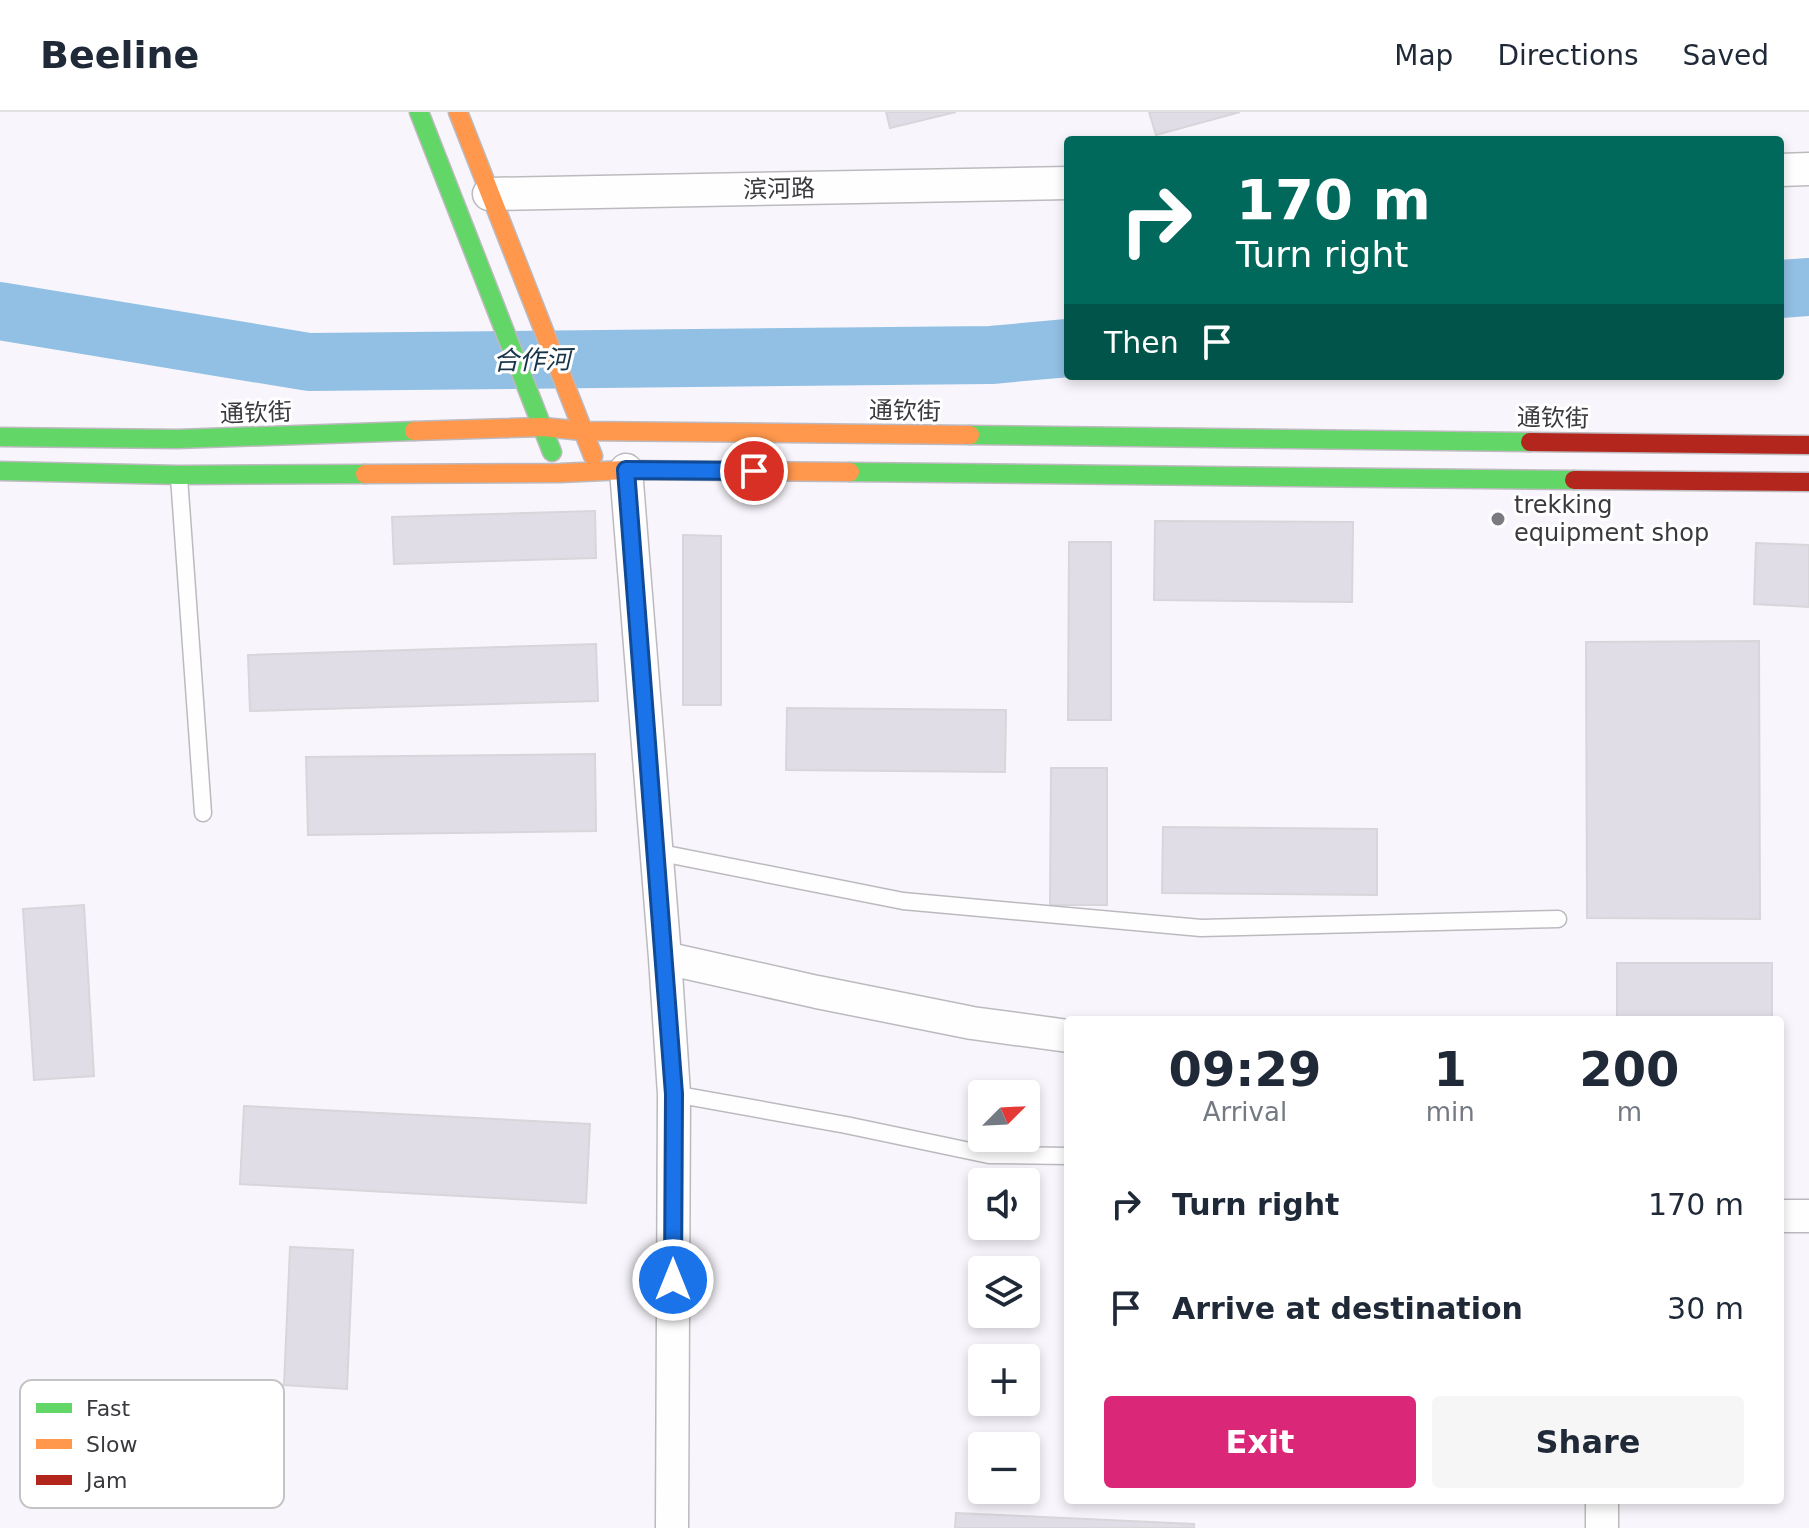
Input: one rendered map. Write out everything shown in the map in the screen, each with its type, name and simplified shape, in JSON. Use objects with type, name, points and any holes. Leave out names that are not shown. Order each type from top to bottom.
[{"type":"main road","points":[[419,112],[560,473]]},
{"type":"main road","points":[[458,112],[583,431],[612,470]]},
{"type":"main road","name":"通钦街","points":[[0,437],[178,457],[543,427],[583,431],[1809,445]]},
{"type":"main road","points":[[0,471],[178,457],[560,473],[612,470],[1809,482]]},
{"type":"street","points":[[1784,170],[1809,169]]},
{"type":"street","name":"滨河路","points":[[489,194],[1064,183]]},
{"type":"street","points":[[612,470],[656,852],[674,1094],[672,1528]]},
{"type":"street","points":[[665,958],[972,1023],[1064,1035]]},
{"type":"street","points":[[1784,1216],[1809,1216]]},
{"type":"street","points":[[1602,1504],[1602,1528]]},
{"type":"lane","points":[[178,457],[203,813]]},
{"type":"lane","points":[[656,852],[903,901],[1201,928],[1558,919]]},
{"type":"lane","points":[[674,1094],[989,1155],[1064,1156]]},
{"type":"building","points":[[886,112],[956,112],[890,128]]},
{"type":"building","points":[[1149,112],[1240,112],[1156,135]]},
{"type":"building","points":[[595,511],[596,558],[394,564],[392,517]]},
{"type":"building","points":[[1155,521],[1353,522],[1352,602],[1154,600]]},
{"type":"building","points":[[683,535],[721,536],[721,705],[683,705]]},
{"type":"building","points":[[1069,542],[1111,542],[1111,720],[1068,720]]},
{"type":"building","points":[[1756,543],[1809,545],[1809,607],[1754,604]]},
{"type":"building","points":[[1759,641],[1760,919],[1587,918],[1586,642]]},
{"type":"building","points":[[596,644],[598,701],[250,711],[248,655]]},
{"type":"building","points":[[787,708],[1006,710],[1005,772],[786,770]]},
{"type":"building","points":[[595,754],[596,831],[308,835],[306,757]]},
{"type":"building","points":[[1051,768],[1107,768],[1107,905],[1050,905]]},
{"type":"building","points":[[1163,827],[1377,829],[1377,895],[1162,893]]},
{"type":"building","points":[[84,905],[94,1076],[34,1080],[23,909]]},
{"type":"building","points":[[1617,963],[1772,963],[1772,1016],[1617,1016]]},
{"type":"building","points":[[244,1106],[590,1124],[586,1203],[240,1184]]},
{"type":"building","points":[[290,1247],[353,1250],[347,1389],[284,1385]]},
{"type":"building","points":[[956,1513],[1194,1524],[1194,1528],[955,1528]]},
{"type":"waterway","name":"合作河","points":[[1784,289],[1809,287]]},
{"type":"waterway","name":"合作河","points":[[0,311],[309,362],[991,355],[1064,348]]},
{"type":"traffic: fast","points":[[419,112],[552,452]]},
{"type":"traffic: fast","points":[[0,437],[177,439],[414,431]]},
{"type":"traffic: fast","points":[[970,435],[1530,442]]},
{"type":"traffic: fast","points":[[0,471],[179,475],[365,474]]},
{"type":"traffic: fast","points":[[850,472],[1574,480]]},
{"type":"traffic: slow","points":[[458,112],[593,456]]},
{"type":"traffic: slow","points":[[414,431],[543,427],[583,431],[970,435]]},
{"type":"traffic: slow","points":[[365,474],[626,470],[850,472]]},
{"type":"traffic: jam","points":[[1530,442],[1809,445]]},
{"type":"traffic: jam","points":[[1574,480],[1809,482]]},
{"type":"place","name":"trekking equipment shop","points":[[1498,519]]},
{"type":"route","points":[[673,1280],[674,1094],[626,470],[754,471]]}]
